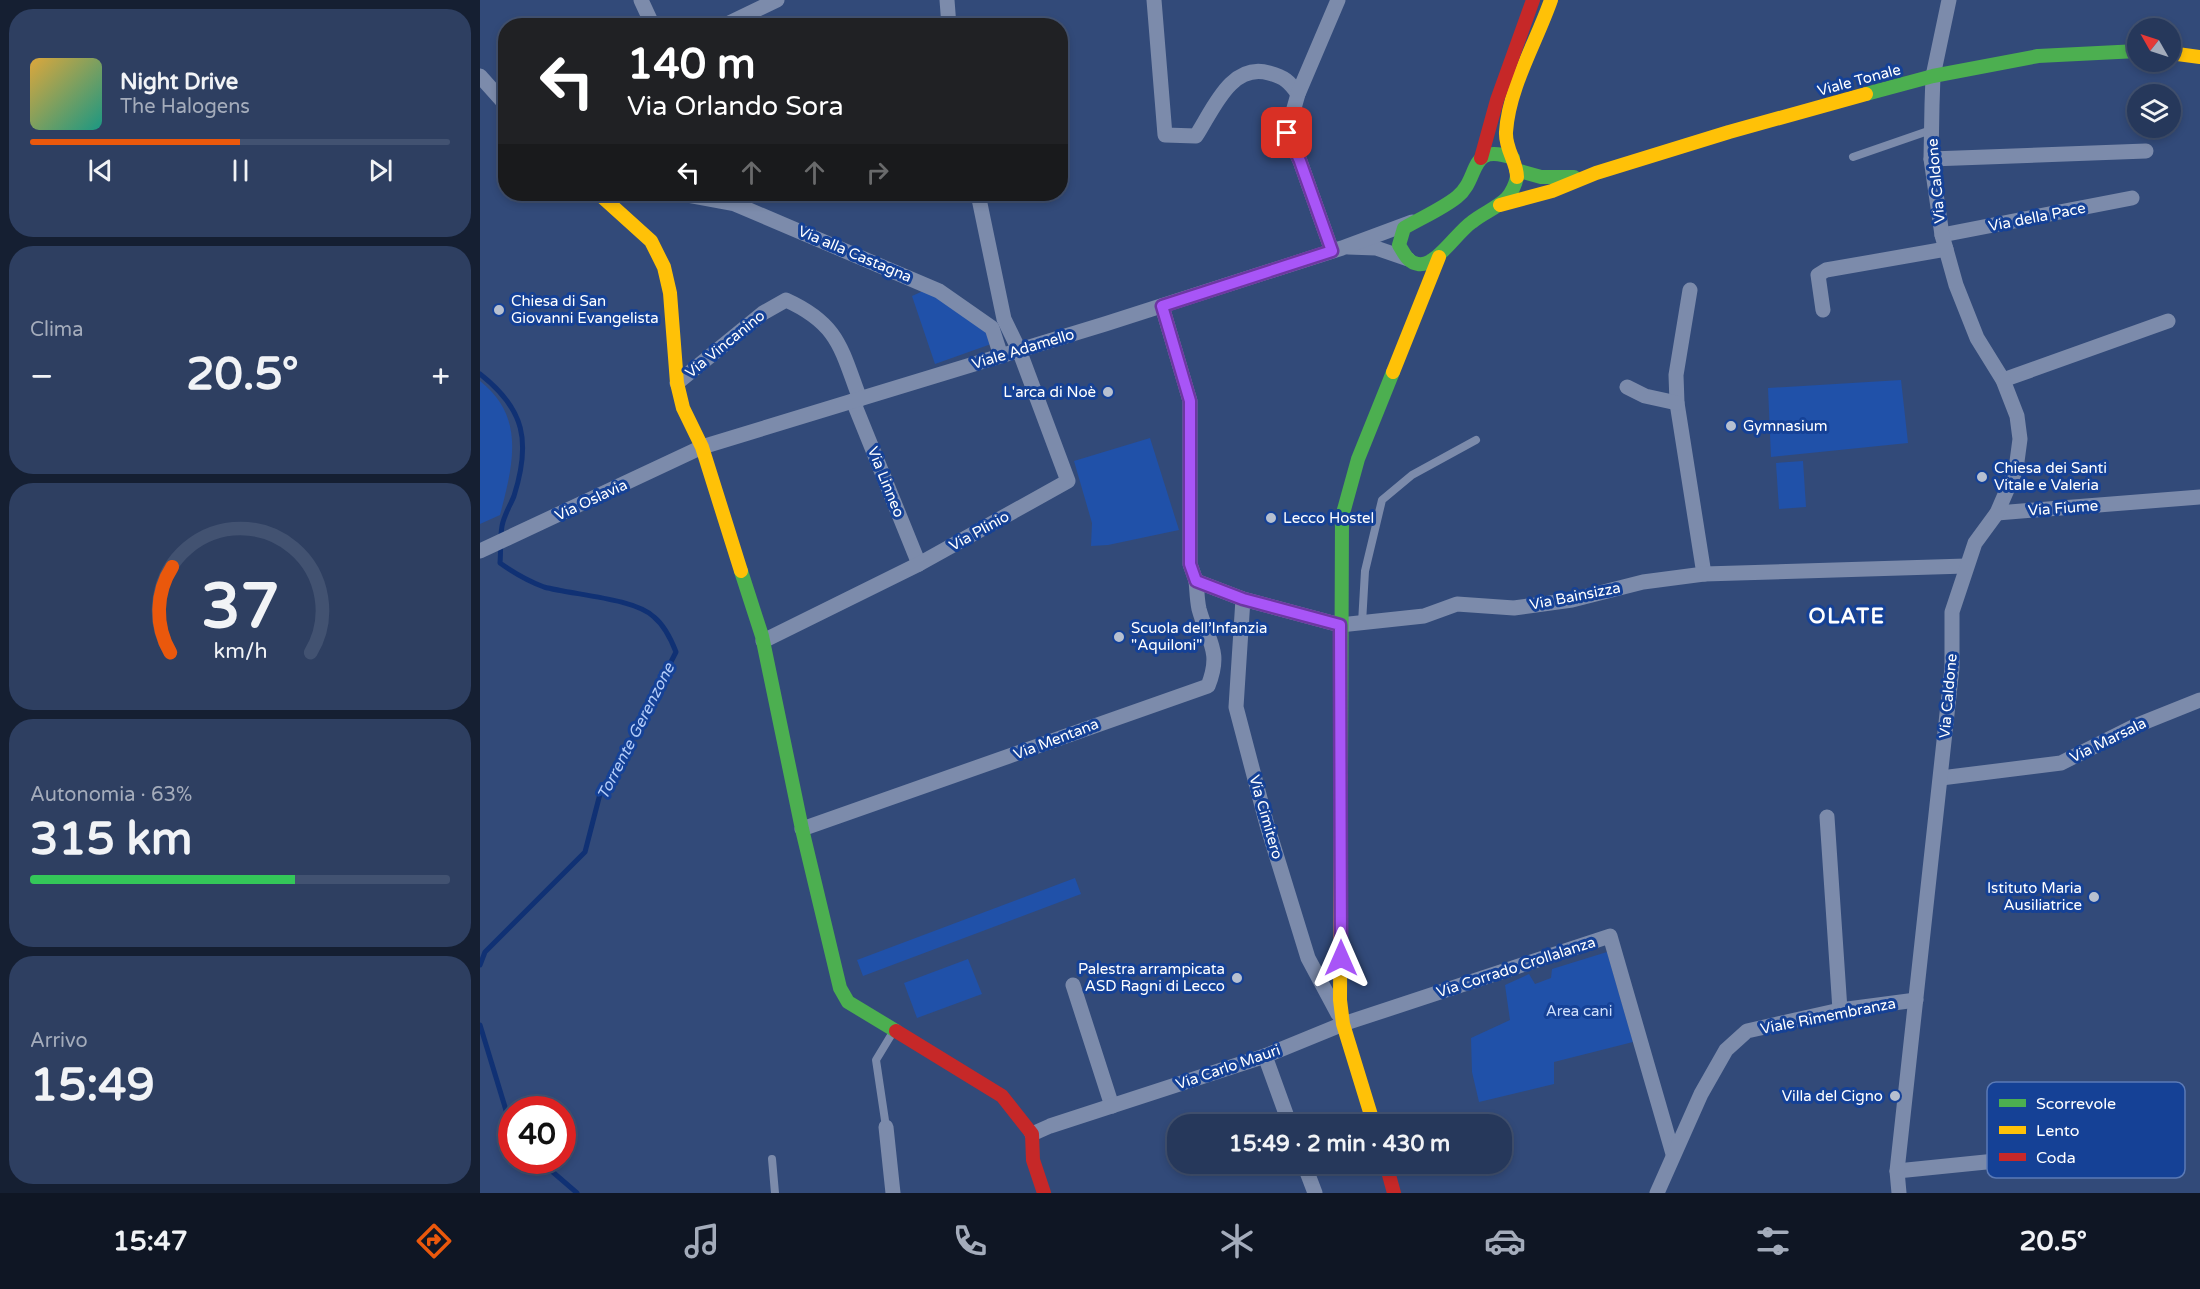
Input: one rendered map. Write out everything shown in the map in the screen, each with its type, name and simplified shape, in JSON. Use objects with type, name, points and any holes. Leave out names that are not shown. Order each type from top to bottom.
[{"type":"street","points":[[641,0],[649,18]]},
{"type":"street","points":[[740,18],[777,0]]},
{"type":"street","points":[[946,0],[948,18]]},
{"type":"street","points":[[1154,0],[1165,135],[1196,136],[1219,98],[1236,78],[1259,70],[1286,77],[1298,94]]},
{"type":"street","points":[[1337,250],[1287,133],[1298,94],[1338,0]]},
{"type":"street","points":[[1409,330],[1415,282],[1408,259],[1399,245],[1404,228],[1459,196],[1482,158],[1497,100],[1533,0]]},
{"type":"street","points":[[1371,1114],[1343,1024],[1340,1000],[1340,625],[1341,536],[1344,501],[1358,459],[1439,257],[1465,226],[1500,205],[1514,188],[1515,164],[1507,148],[1507,125],[1551,0]]},
{"type":"street","name":"Via Caldone","points":[[1899,1193],[1897,1171],[1952,668],[1952,612],[1965,566],[1975,543],[1997,513],[2016,469],[2020,439],[2017,416],[2003,380],[1977,338],[1944,242],[1931,159],[1931,130],[1933,76],[1949,0]]},
{"type":"street","name":"Viale Tonale","points":[[1500,205],[1552,191],[1596,173],[1729,132],[1933,76],[2038,56],[2127,52]]},
{"type":"street","points":[[2181,54],[2200,57]]},
{"type":"street","points":[[480,76],[498,96]]},
{"type":"street","points":[[1931,159],[2146,151]]},
{"type":"street","name":"Viale Tonale","points":[[1482,158],[1496,152],[1515,164],[1557,178],[1596,173]]},
{"type":"street","name":"Via della Pace","points":[[1944,242],[2132,198]]},
{"type":"street","points":[[607,201],[651,240],[664,267],[670,293],[677,383],[683,408],[702,447],[763,641],[801,829],[840,988],[848,1002],[1002,1096],[1032,1134],[1033,1160],[1044,1193]]},
{"type":"street","name":"Via alla Castagna","points":[[719,201],[735,204],[939,291],[992,328],[1001,356]]},
{"type":"street","points":[[979,201],[1004,320],[1019,350]]},
{"type":"street","name":"Viale Adamello","points":[[702,447],[1162,306],[1337,250],[1412,222]]},
{"type":"street","points":[[1823,310],[1818,275],[1826,270],[1944,242]]},
{"type":"street","name":"Viale Adamello","points":[[1337,250],[1376,248],[1408,259]]},
{"type":"street","points":[[1408,259],[1425,264],[1439,257]]},
{"type":"street","points":[[1690,290],[1676,375],[1677,403],[1704,574]]},
{"type":"street","name":"Via Vincanino","points":[[677,383],[763,313],[786,300],[810,310],[831,329],[857,400]]},
{"type":"street","name":"Via Mentana","points":[[801,829],[1208,686],[1216,666],[1212,644],[1199,608],[1196,581],[1190,564],[1190,401],[1162,306]]},
{"type":"street","points":[[2003,380],[2168,321]]},
{"type":"street","name":"Via Plinio","points":[[763,641],[919,564],[1068,481],[1019,350]]},
{"type":"street","points":[[1627,387],[1645,396],[1677,403]]},
{"type":"street","name":"Via Linneo","points":[[857,400],[919,564]]},
{"type":"street","name":"Via Oslavia","points":[[480,551],[702,447]]},
{"type":"street","name":"Via Fiume","points":[[1997,513],[2200,497]]},
{"type":"street","name":"Via Bainsizza","points":[[1340,625],[1424,616],[1457,604],[1514,608],[1572,600],[1642,582],[1704,574],[1965,566]]},
{"type":"street","points":[[1196,581],[1243,599],[1340,625]]},
{"type":"street","name":"Via Cimitero","points":[[1243,599],[1236,706],[1267,825],[1308,958],[1343,1024]]},
{"type":"street","name":"Via Marsala","points":[[1941,778],[2061,763],[2134,726],[2200,699]]},
{"type":"street","points":[[1827,817],[1840,1010]]},
{"type":"street","name":"Via Corrado Crollalanza","points":[[1343,1024],[1610,936],[1673,1154]]},
{"type":"street","points":[[1073,985],[1112,1106]]},
{"type":"street","name":"Viale Rimembranza","points":[[1657,1193],[1701,1094],[1726,1050],[1747,1031],[1840,1010],[1916,1000]]},
{"type":"street","name":"Via Carlo Mauri","points":[[1032,1134],[1265,1056],[1343,1024]]},
{"type":"street","points":[[1265,1056],[1286,1114]]},
{"type":"street","points":[[886,1126],[893,1193]]},
{"type":"street","points":[[1897,1171],[1987,1162]]},
{"type":"street","points":[[1308,1174],[1315,1193]]},
{"type":"street","points":[[1389,1174],[1394,1193]]},
{"type":"lane","points":[[1853,157],[1931,130]]},
{"type":"lane","points":[[1362,622],[1365,571],[1382,500],[1412,475],[1476,440]]},
{"type":"lane","points":[[886,1126],[876,1060],[894,1030]]},
{"type":"lane","points":[[772,1159],[775,1193]]},
{"type":"green space","points":[[923,291],[953,305],[974,320],[990,335],[994,343],[935,364],[912,296]]},
{"type":"green space","points":[[1901,380],[1908,443],[1771,457],[1768,388]]},
{"type":"green space","points":[[480,381],[495,395],[504,410],[510,426],[512,460],[500,515],[480,524]]},
{"type":"green space","points":[[1150,438],[1179,530],[1108,545],[1091,546],[1092,523],[1074,461]]},
{"type":"green space","points":[[1803,461],[1806,507],[1779,509],[1776,463]]},
{"type":"green space","points":[[1075,878],[1081,894],[863,976],[857,960]]},
{"type":"green space","name":"Area cani","points":[[1607,952],[1633,1042],[1554,1062],[1554,1084],[1479,1102],[1472,1072],[1471,1038],[1510,1020],[1505,985],[1529,974],[1535,984],[1551,978],[1552,969]]},
{"type":"green space","points":[[968,959],[982,994],[917,1018],[904,983]]},
{"type":"waterway","name":"Torrente Gerenzone","points":[[480,374],[507,400],[515,414],[523,443],[519,477],[502,526],[500,563],[544,587],[618,601],[645,611],[661,624],[676,652],[629,744],[600,794],[585,852],[485,952],[480,965]]},
{"type":"waterway","name":"Torrente Gerenzone","points":[[480,1025],[502,1096]]},
{"type":"waterway","name":"Torrente Gerenzone","points":[[555,1174],[577,1193]]},
{"type":"traffic: fast","points":[[1866,94],[1933,76],[2038,56],[2127,52]]},
{"type":"traffic: fast","points":[[1513,158],[1498,154],[1481,158],[1469,181],[1457,197],[1404,228],[1399,245],[1409,260],[1418,264],[1425,263],[1439,255],[1466,227],[1507,198],[1517,177]]},
{"type":"traffic: fast","points":[[1516,170],[1541,177],[1574,177]]},
{"type":"traffic: fast","points":[[1341,777],[1342,517],[1358,459],[1393,372]]},
{"type":"traffic: fast","points":[[741,571],[762,636],[802,829],[840,988],[848,1002],[896,1031]]},
{"type":"traffic: slow","points":[[1517,177],[1506,138],[1508,115],[1512,98],[1551,0]]},
{"type":"traffic: slow","points":[[2181,54],[2200,57]]},
{"type":"traffic: slow","points":[[1500,205],[1552,191],[1596,173],[1729,132],[1866,94]]},
{"type":"traffic: slow","points":[[607,201],[651,241],[664,267],[670,293],[677,383],[683,408],[702,447],[741,571]]},
{"type":"traffic: slow","points":[[1393,372],[1439,257]]},
{"type":"traffic: slow","points":[[1341,777],[1340,1000],[1343,1024],[1371,1114]]},
{"type":"traffic: jam","points":[[1481,158],[1497,100],[1533,0]]},
{"type":"traffic: jam","points":[[896,1031],[1002,1096],[1032,1134],[1033,1160],[1044,1193]]},
{"type":"traffic: jam","points":[[1389,1174],[1394,1193]]},
{"type":"place","name":"Chiesa di San Giovanni Evangelista","points":[[499,310]]},
{"type":"place","name":"L'arca di Noè","points":[[1108,392]]},
{"type":"place","name":"Gymnasium","points":[[1731,426]]},
{"type":"place","name":"Chiesa dei Santi Vitale e Valeria","points":[[1982,477]]},
{"type":"place","name":"Lecco Hostel","points":[[1271,518]]},
{"type":"place","name":"Scuola dell’Infanzia \"Aquiloni\"","points":[[1119,637]]},
{"type":"place","name":"Istituto Maria Ausiliatrice","points":[[2094,897]]},
{"type":"place","name":"Palestra arrampicata ASD Ragni di Lecco","points":[[1237,978]]},
{"type":"place","name":"Villa del Cigno","points":[[1895,1096]]},
{"type":"district","name":"OLATE","points":[[1847,616]]},
{"type":"route","points":[[1287,133],[1300,161],[1332,251],[1162,306],[1190,401],[1190,564],[1196,581],[1243,599],[1340,625],[1341,958]]}]
